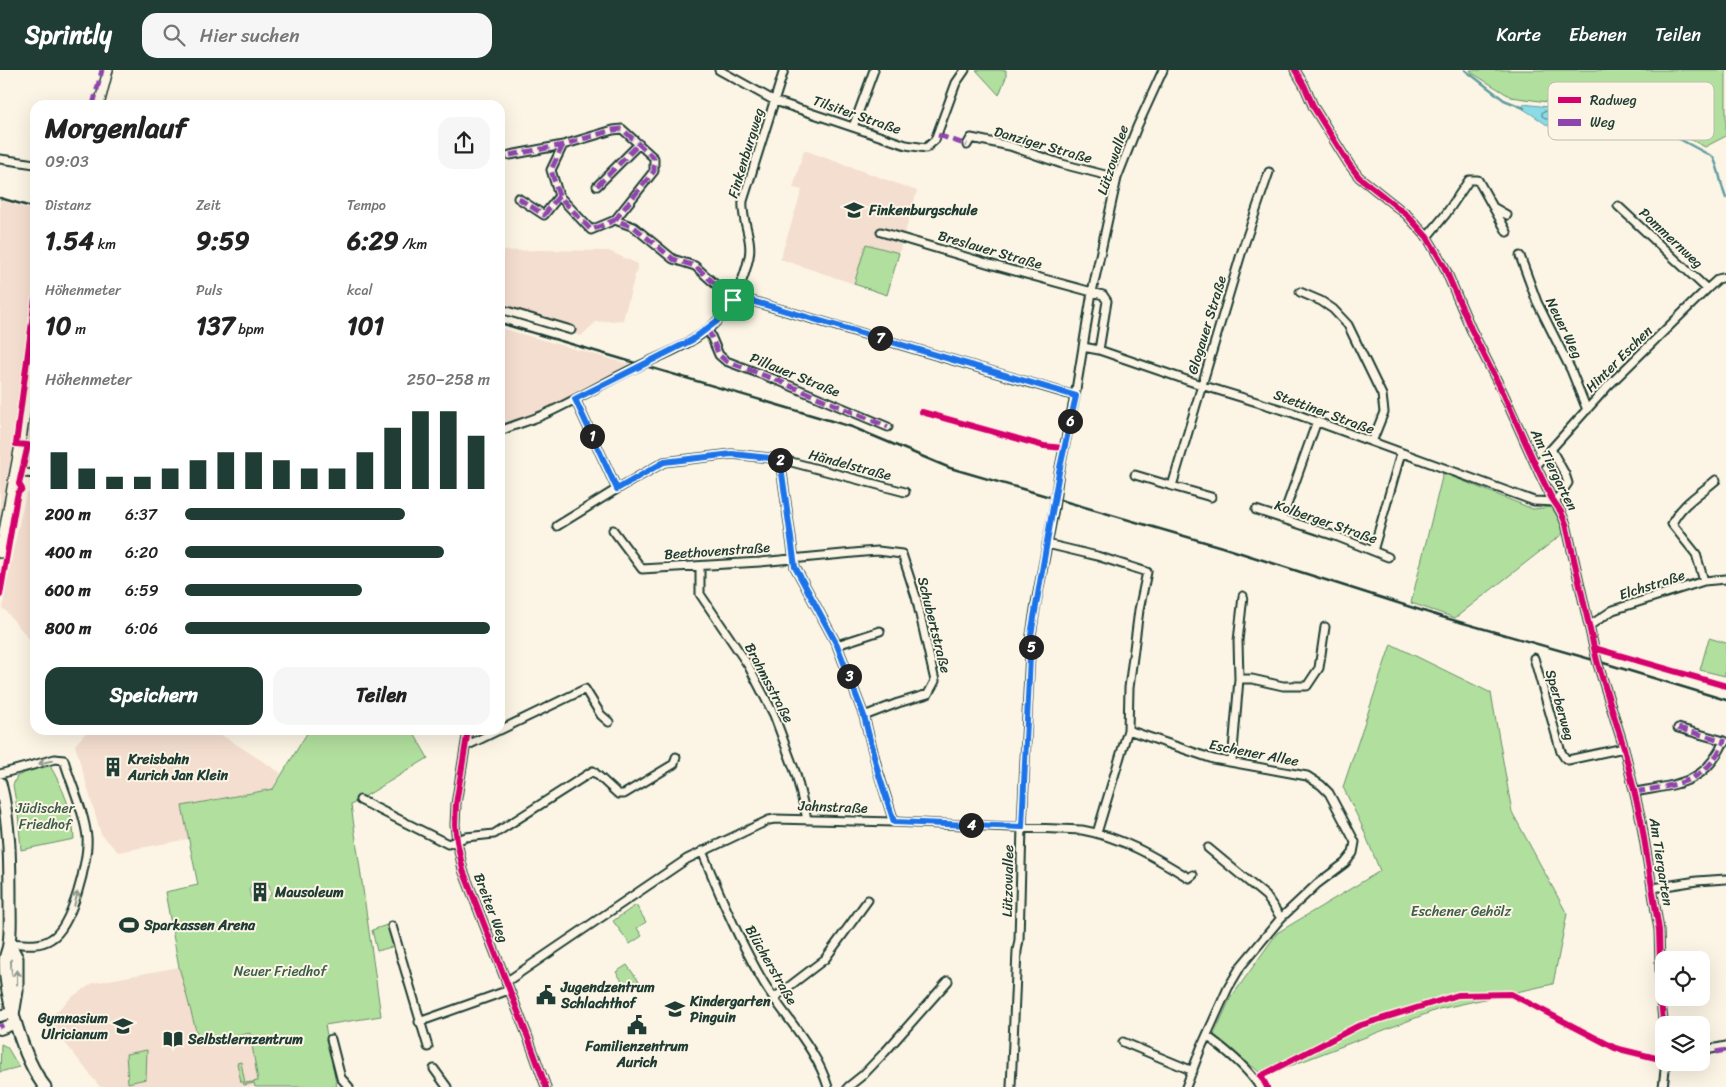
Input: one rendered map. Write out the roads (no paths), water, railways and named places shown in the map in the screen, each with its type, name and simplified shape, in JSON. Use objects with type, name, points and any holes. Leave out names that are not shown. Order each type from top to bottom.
[{"type":"main road","points":[[0,782],[8,838],[5,921],[10,943],[17,958],[15,1018],[24,1049],[45,1087]]},
{"type":"main road","points":[[0,1016],[15,1018]]},
{"type":"main road","points":[[0,1028],[15,1018]]},
{"type":"street","points":[[100,100],[108,70]]},
{"type":"street","name":"Tilsiter Straße","points":[[719,70],[775,101],[906,145],[926,148],[938,134],[956,83],[965,70]]},
{"type":"street","name":"Finkenburgweg","points":[[505,429],[542,415],[642,364],[660,357],[692,340],[717,321],[734,298],[750,251],[742,209],[743,201],[784,70]]},
{"type":"street","points":[[853,126],[874,70]]},
{"type":"street","name":"Lützowallee","points":[[1011,1087],[1031,635],[1062,456],[1076,396],[1092,292],[1117,178],[1137,127],[1163,70]]},
{"type":"street","name":"Am Tiergarten","points":[[1295,70],[1314,108],[1359,177],[1407,215],[1427,237],[1444,266],[1471,329],[1551,497],[1566,524],[1589,626],[1624,748],[1641,820],[1659,930],[1663,1016]]},
{"type":"street","points":[[510,155],[563,145],[622,129],[654,158],[654,171],[615,220],[591,230],[559,196],[551,170],[563,145]]},
{"type":"street","name":"Danziger Straße","points":[[967,145],[971,138],[1010,146],[1062,164],[1117,178]]},
{"type":"street","points":[[597,186],[639,144]]},
{"type":"street","points":[[0,159],[30,163]]},
{"type":"street","name":"Glogauer Straße","points":[[1172,486],[1242,254],[1269,172]]},
{"type":"street","points":[[1427,237],[1446,214],[1469,180],[1478,180],[1507,232]]},
{"type":"street","points":[[518,198],[544,215],[559,196]]},
{"type":"street","name":"Pommernweg","points":[[1618,206],[1707,289]]},
{"type":"street","points":[[1493,207],[1507,215]]},
{"type":"street","points":[[615,220],[634,227],[673,259],[695,266],[734,298],[1076,396]]},
{"type":"street","name":"Breslauer Straße","points":[[881,232],[1092,292]]},
{"type":"street","name":"Neuer Weg","points":[[1520,256],[1537,302],[1571,370],[1587,410]]},
{"type":"street","name":"Hinter Eschen","points":[[1536,466],[1608,386],[1707,289],[1718,279],[1726,277]]},
{"type":"street","points":[[1092,292],[1103,294],[1107,301],[1098,350]]},
{"type":"street","points":[[1300,292],[1321,301],[1333,309],[1348,324],[1382,395],[1384,412],[1372,442]]},
{"type":"street","points":[[505,310],[571,330]]},
{"type":"street","name":"Pillauer Straße","points":[[708,329],[719,355],[726,361],[888,427]]},
{"type":"street","name":"Stettiner Straße","points":[[1083,347],[1098,350],[1317,421],[1534,502],[1555,502]]},
{"type":"street","points":[[0,553],[30,383]]},
{"type":"street","points":[[575,399],[617,489]]},
{"type":"street","points":[[1282,519],[1317,421]]},
{"type":"street","points":[[1551,449],[1568,483],[1555,502]]},
{"type":"street","points":[[1373,550],[1401,453]]},
{"type":"street","name":"Händelstraße","points":[[557,526],[664,462],[732,454],[780,459],[905,492]]},
{"type":"street","points":[[780,459],[795,567],[837,645],[864,716],[878,772],[894,822]]},
{"type":"street","points":[[15,472],[30,474]]},
{"type":"street","points":[[1135,475],[1211,497]]},
{"type":"street","points":[[1704,581],[1696,554],[1672,524],[1675,517],[1686,504],[1716,480]]},
{"type":"street","name":"Kolberger Straße","points":[[1256,510],[1373,550],[1388,557]]},
{"type":"street","name":"Beethovenstraße","points":[[613,530],[642,569],[760,562],[878,551],[902,554]]},
{"type":"street","points":[[1047,544],[1096,556],[1147,572],[1139,610],[1129,688],[1128,730],[1097,833]]},
{"type":"street","name":"Schubertstraße","points":[[864,716],[928,694],[936,681],[916,597],[902,554]]},
{"type":"street","name":"Brahmsstraße","points":[[700,566],[700,594],[748,665],[774,715],[796,774],[807,819]]},
{"type":"street","name":"Elchstraße","points":[[1589,626],[1613,610],[1704,581],[1726,579]]},
{"type":"street","points":[[1232,762],[1239,679],[1238,641],[1244,596]]},
{"type":"street","points":[[1239,679],[1252,679],[1283,686],[1307,686],[1320,668],[1325,627]]},
{"type":"street","points":[[837,645],[880,631]]},
{"type":"street","name":"Sperberweg","points":[[1534,658],[1561,752],[1565,758],[1568,760],[1624,748]]},
{"type":"street","points":[[505,728],[585,689],[601,715],[609,722]]},
{"type":"street","points":[[1635,792],[1692,780],[1718,757],[1725,742],[1678,728]]},
{"type":"street","name":"Eschener Allee","points":[[1128,730],[1213,759],[1307,776],[1321,785],[1328,793],[1355,842],[1354,853],[1345,863],[1317,884],[1281,918],[1241,966],[1228,988],[1186,1087]]},
{"type":"street","name":"Breiter Weg","points":[[467,735],[456,804],[457,841],[463,870],[546,1087]]},
{"type":"street","points":[[466,746],[489,735]]},
{"type":"street","points":[[360,800],[448,844],[466,837],[494,834],[593,771],[618,794],[624,794],[674,764],[676,757]]},
{"type":"street","points":[[0,774],[55,759],[64,760],[82,814],[87,838],[86,853],[76,901],[64,926],[51,940],[40,944],[10,943]]},
{"type":"street","name":"Jahnstraße","points":[[506,982],[667,871],[702,851],[769,820],[807,819],[1082,830],[1125,843],[1156,857],[1189,878],[1193,875]]},
{"type":"street","points":[[1208,848],[1266,896],[1281,918]]},
{"type":"street","name":"Blücherstraße","points":[[702,851],[732,922],[752,962],[774,998],[815,1057],[828,1087]]},
{"type":"street","points":[[1653,888],[1697,881],[1726,879]]},
{"type":"street","points":[[774,998],[825,959],[868,900]]},
{"type":"street","points":[[392,926],[428,1048]]},
{"type":"street","points":[[848,1087],[863,1075],[885,1052],[948,981]]},
{"type":"street","points":[[420,1022],[509,990]]},
{"type":"street","points":[[1207,1036],[1235,1058],[1260,1087]]},
{"type":"street","points":[[331,1039],[341,1078],[349,1087]]},
{"type":"street","points":[[1123,1042],[1193,1071]]},
{"type":"street","points":[[1710,1049],[1726,1046]]},
{"type":"street","points":[[434,1069],[447,1087]]},
{"type":"street","points":[[1663,1087],[1665,1071]]},
{"type":"water","points":[[1523,104],[1548,107],[1548,125],[1523,109]]},
{"type":"waterway","points":[[1465,70],[1504,100],[1524,108]]},
{"type":"waterway","points":[[1681,140],[1713,157],[1726,198]]},
{"type":"railway","points":[[0,198],[30,207]]},
{"type":"railway","points":[[505,324],[852,427],[950,468],[1222,547],[1442,617],[1726,700]]},
{"type":"place","name":"Finkenburgschule","points":[[854,210]]},
{"type":"place","name":"Kreisbahn Aurich Jan Klein","points":[[113,767]]},
{"type":"place","name":"Mausoleum","points":[[260,892]]},
{"type":"place","name":"Sparkassen Arena","points":[[129,925]]},
{"type":"place","name":"Jugendzentrum Schlachthof","points":[[546,995]]},
{"type":"place","name":"Kindergarten Pinguin","points":[[675,1009]]},
{"type":"place","name":"Familienzentrum Aurich","points":[[637,1025]]},
{"type":"place","name":"Gymnasium Ulricianum","points":[[123,1026]]},
{"type":"place","name":"Selbstlernzentrum","points":[[173,1039]]},
{"type":"park label","name":"Jüdischer Friedhof","points":[[45,816]]},
{"type":"park label","name":"Eschener Gehölz","points":[[1461,911]]},
{"type":"park label","name":"Neuer Friedhof","points":[[280,971]]}]
